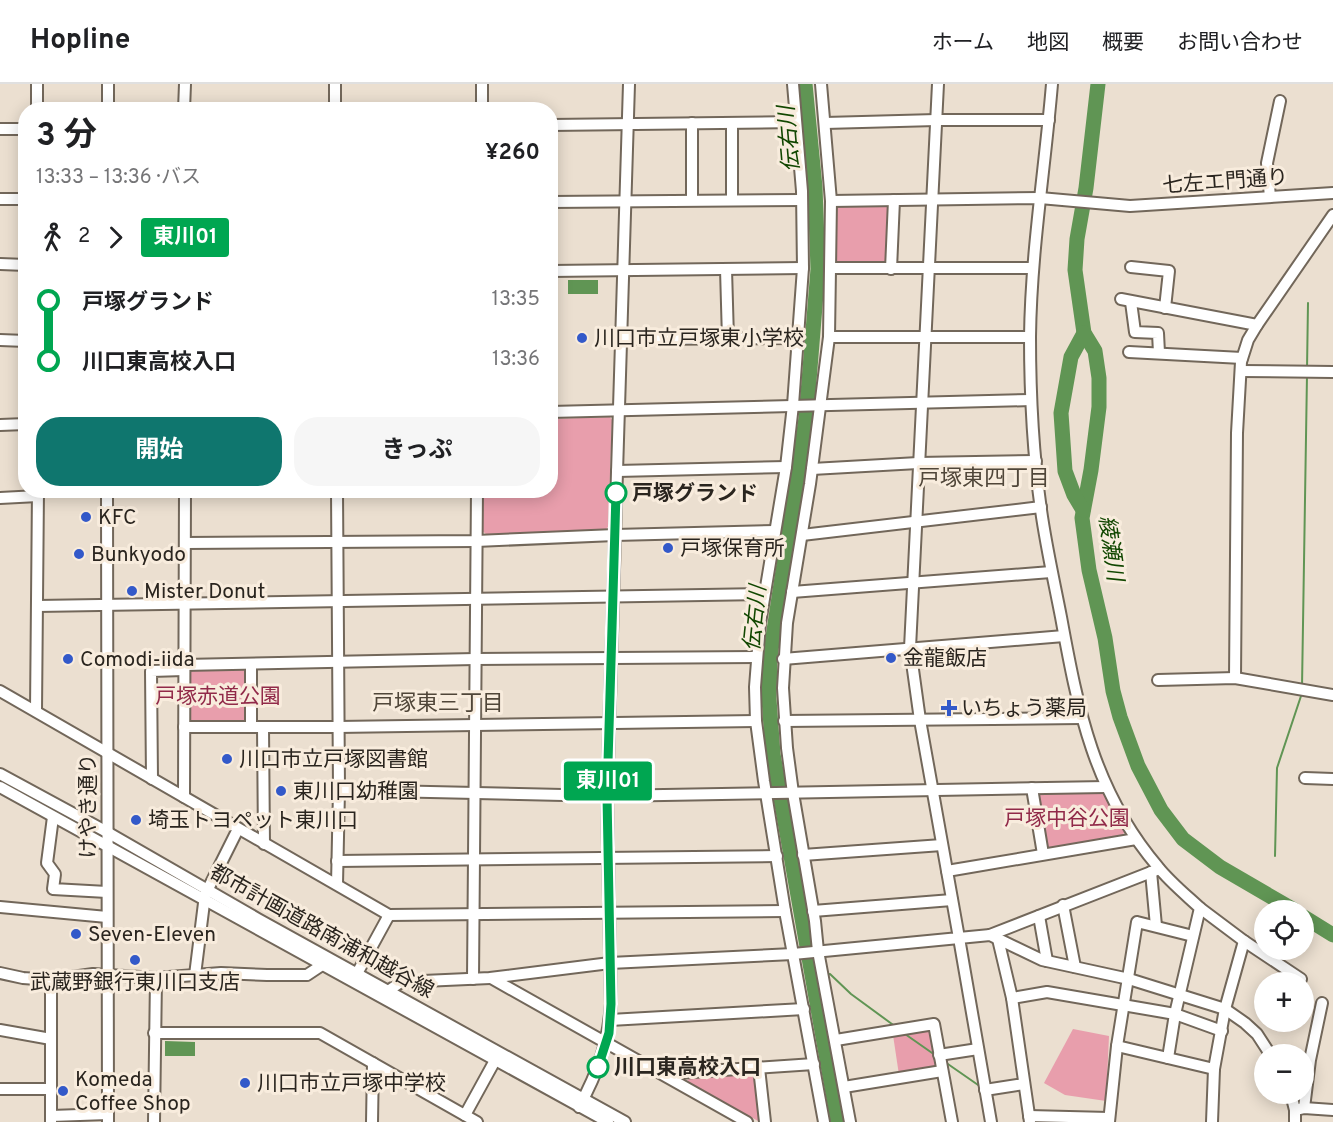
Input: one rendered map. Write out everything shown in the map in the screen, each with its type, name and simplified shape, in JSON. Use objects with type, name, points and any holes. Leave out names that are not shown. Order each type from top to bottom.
[{"type":"street","points":[[37,84],[37,102]]},
{"type":"street","points":[[108,84],[108,102]]},
{"type":"street","points":[[184,84],[184,102]]},
{"type":"street","points":[[335,84],[335,102]]},
{"type":"street","points":[[482,84],[482,102]]},
{"type":"street","points":[[581,1103],[597,1070],[606,1043],[610,1020],[607,796],[629,84]]},
{"type":"street","points":[[793,84],[802,200],[803,268],[796,405],[764,594],[756,657],[756,721],[769,794],[785,912],[824,1122]]},
{"type":"street","points":[[821,84],[831,201],[828,338],[817,405],[812,469],[783,658],[784,721],[791,793],[850,1122]]},
{"type":"street","points":[[938,84],[910,648],[920,720],[991,1122]]},
{"type":"street","points":[[1052,84],[1044,198],[1033,268],[1030,337],[1031,400],[1041,507],[1051,572],[1081,718],[1106,787],[1155,870],[1200,908],[1289,972]]},
{"type":"street","points":[[1270,197],[1267,163],[1280,100]]},
{"type":"street","points":[[825,123],[1049,120]]},
{"type":"street","points":[[558,125],[796,122]]},
{"type":"street","points":[[692,123],[692,200]]},
{"type":"street","points":[[732,123],[732,200]]},
{"type":"street","points":[[0,129],[18,129]]},
{"type":"street","name":"七左エ門通り","points":[[831,201],[1044,198],[1119,206],[1333,193]]},
{"type":"street","points":[[0,199],[18,199]]},
{"type":"street","points":[[558,202],[802,200]]},
{"type":"street","points":[[891,269],[894,200]]},
{"type":"street","points":[[1234,678],[1237,433],[1241,364],[1248,340],[1257,325],[1333,215]]},
{"type":"street","points":[[0,264],[18,265]]},
{"type":"street","points":[[1131,267],[1169,271],[1166,308]]},
{"type":"street","points":[[558,271],[803,268]]},
{"type":"street","points":[[831,268],[1033,268]]},
{"type":"street","points":[[726,269],[729,339]]},
{"type":"street","points":[[1159,353],[1158,333],[1135,332],[1126,301],[1257,325]]},
{"type":"street","points":[[828,338],[1030,337]]},
{"type":"street","points":[[621,339],[798,338]]},
{"type":"street","points":[[0,340],[18,341]]},
{"type":"street","points":[[1129,352],[1159,353],[1241,364],[1333,372]]},
{"type":"street","points":[[558,412],[1031,400]]},
{"type":"street","points":[[0,425],[18,424]]},
{"type":"street","points":[[812,469],[1036,461]]},
{"type":"street","points":[[617,471],[786,467]]},
{"type":"street","points":[[0,498],[18,496]]},
{"type":"street","points":[[36,711],[38,498]]},
{"type":"street","name":"けやき通り","points":[[107,498],[108,1118]]},
{"type":"street","points":[[184,797],[185,498]]},
{"type":"street","points":[[337,498],[339,790],[337,884]]},
{"type":"street","points":[[472,979],[477,498]]},
{"type":"street","points":[[802,536],[1041,507]]},
{"type":"street","points":[[185,543],[476,541],[775,531]]},
{"type":"street","points":[[792,592],[1051,572]]},
{"type":"street","points":[[37,606],[107,603],[764,594]]},
{"type":"street","points":[[783,658],[1064,636]]},
{"type":"street","points":[[152,779],[151,671],[251,664],[475,659],[756,657]]},
{"type":"street","points":[[251,664],[251,727]]},
{"type":"street","points":[[1158,680],[1234,678],[1333,695]]},
{"type":"street","points":[[0,691],[388,915],[785,912]]},
{"type":"street","points":[[784,721],[1081,718]]},
{"type":"street","points":[[184,727],[474,726],[756,721]]},
{"type":"street","points":[[263,727],[264,844]]},
{"type":"street","name":"都市計画道路南浦和越谷線","points":[[0,774],[107,832],[354,978],[581,1103],[625,1122]]},
{"type":"street","points":[[1305,778],[1333,779]]},
{"type":"street","name":"都市計画道路南浦和越谷線","points":[[0,787],[322,965],[388,991],[497,1057]]},
{"type":"street","points":[[339,790],[607,796],[1106,787]]},
{"type":"street","points":[[1032,788],[1043,854]]},
{"type":"street","points":[[53,817],[47,862],[55,874],[53,889],[107,892]]},
{"type":"street","points":[[195,975],[207,890],[238,829]]},
{"type":"street","points":[[947,872],[1136,839]]},
{"type":"street","points":[[803,855],[942,845]]},
{"type":"street","points":[[337,861],[777,856]]},
{"type":"street","points":[[388,991],[401,982],[490,978],[610,963],[793,954],[959,938],[994,937],[1063,905],[1155,870]]},
{"type":"street","points":[[1155,870],[1156,926]]},
{"type":"street","points":[[813,911],[952,900]]},
{"type":"street","points":[[1063,905],[1075,967]]},
{"type":"street","points":[[0,907],[107,917]]},
{"type":"street","points":[[1168,1058],[1175,1014],[1200,908]]},
{"type":"street","points":[[354,978],[388,915]]},
{"type":"street","points":[[1038,916],[1047,961]]},
{"type":"street","points":[[994,937],[1012,998],[1030,1119],[1109,1120],[1117,1046],[1137,922],[1193,936]]},
{"type":"street","points":[[994,937],[1047,961],[1129,978],[1226,1009],[1257,1034],[1264,1044]]},
{"type":"street","points":[[1212,1122],[1214,1069],[1226,1009],[1244,941]]},
{"type":"street","points":[[0,973],[22,978],[51,980],[93,974],[156,978],[231,972],[307,975],[322,965]]},
{"type":"street","points":[[154,1122],[156,978]]},
{"type":"street","points":[[490,978],[747,1122]]},
{"type":"street","points":[[51,980],[51,1119],[108,1118]]},
{"type":"street","points":[[1012,998],[1047,992],[1175,1014],[1222,1031]]},
{"type":"street","points":[[1295,1122],[1300,1109],[1322,1003]]},
{"type":"street","points":[[610,1020],[804,1010]]},
{"type":"street","points":[[836,1041],[934,1024],[952,1122]]},
{"type":"street","points":[[0,1030],[51,1040]]},
{"type":"street","points":[[154,1033],[320,1034],[477,1122]]},
{"type":"street","points":[[1117,1046],[1214,1069]]},
{"type":"street","points":[[939,1055],[978,1049]]},
{"type":"street","points":[[465,1115],[497,1057]]},
{"type":"street","points":[[372,1122],[373,1063]]},
{"type":"street","points":[[663,1074],[814,1064]]},
{"type":"street","points":[[759,1068],[765,1122]]},
{"type":"street","points":[[844,1087],[942,1071]]},
{"type":"street","points":[[985,1090],[1024,1083]]},
{"type":"street","points":[[0,1089],[51,1089]]},
{"type":"street","name":"都市計画道路南浦和越谷線","points":[[581,1103],[608,1122]]},
{"type":"street","points":[[1297,1104],[1300,1109]]},
{"type":"street","points":[[1300,1109],[1333,1110]]},
{"type":"green space","points":[[888,203],[891,206],[886,265],[840,265],[835,261],[835,208],[839,204]]},
{"type":"green space","points":[[610,417],[612,420],[608,527],[602,533],[486,534],[481,530],[482,498],[558,498],[558,419]]},
{"type":"green space","name":"戸塚赤道公園","points":[[245,667],[249,670],[246,725],[189,722],[187,672],[190,668]]},
{"type":"green space","name":"戸塚中谷公園","points":[[1100,791],[1106,795],[1125,831],[1122,836],[1048,849],[1045,846],[1037,792]]},
{"type":"green space","points":[[927,1029],[932,1032],[938,1064],[935,1069],[899,1075],[893,1035]]},
{"type":"green space","points":[[1073,1029],[1109,1036],[1106,1101],[1065,1095],[1044,1083]]},
{"type":"green space","points":[[752,1074],[755,1076],[762,1119],[758,1121],[687,1081],[690,1078]]},
{"type":"shaded area","points":[[568,280],[598,280],[598,294],[568,294]]},
{"type":"shaded area","points":[[165,1041],[195,1042],[195,1056],[165,1056]]},
{"type":"waterway","name":"伝右川","points":[[805,84],[815,187],[818,269],[806,418],[770,657],[769,699],[773,754],[838,1122]]},
{"type":"waterway","name":"綾瀬川","points":[[1098,84],[1086,188],[1077,239],[1075,270],[1084,333],[1095,351],[1099,378],[1099,407],[1082,518],[1089,570],[1105,638],[1113,691],[1138,766],[1161,810],[1183,839],[1220,867],[1277,900]]},
{"type":"waterway","points":[[1307,369],[1308,303]]},
{"type":"waterway","points":[[1083,510],[1074,495],[1065,471],[1061,413],[1071,357],[1084,333]]},
{"type":"waterway","points":[[1302,687],[1307,375]]},
{"type":"waterway","points":[[1275,856],[1277,768],[1302,693]]},
{"type":"waterway","name":"綾瀬川","points":[[1314,923],[1333,935]]},
{"type":"waterway","points":[[827,975],[830,974],[851,994],[896,1027]]},
{"type":"waterway","points":[[905,1034],[935,1055]]},
{"type":"waterway","points":[[945,1062],[981,1087]]},
{"type":"bus line","name":"東川01","points":[[598,1067],[609,1033],[611,1004],[607,796],[616,493]]},
{"type":"place","name":"川口市立戸塚東小学校","points":[[582,338]]},
{"type":"place","name":"戸塚グランド","points":[[616,493]]},
{"type":"place","name":"KFC","points":[[86,517]]},
{"type":"place","name":"戸塚保育所","points":[[668,548]]},
{"type":"place","name":"Bunkyodo","points":[[79,554]]},
{"type":"place","name":"Mister Donut","points":[[132,591]]},
{"type":"place","name":"金龍飯店","points":[[891,658]]},
{"type":"place","name":"Comodi-iida","points":[[68,659]]},
{"type":"place","name":"いちょう薬局","points":[[949,708]]},
{"type":"place","name":"川口市立戸塚図書館","points":[[227,759]]},
{"type":"place","name":"東川口幼稚園","points":[[281,791]]},
{"type":"place","name":"埼玉トヨペット東川口","points":[[136,820]]},
{"type":"place","name":"Seven-Eleven","points":[[76,934]]},
{"type":"place","name":"武蔵野銀行東川口支店","points":[[135,960]]},
{"type":"place","name":"川口東高校入口","points":[[598,1067]]},
{"type":"place","name":"川口市立戸塚中学校","points":[[245,1083]]},
{"type":"place","name":"Komeda Coffee Shop","points":[[63,1091]]},
{"type":"district","name":"戸塚東四丁目","points":[[984,477]]},
{"type":"district","name":"戸塚東三丁目","points":[[438,702]]}]
